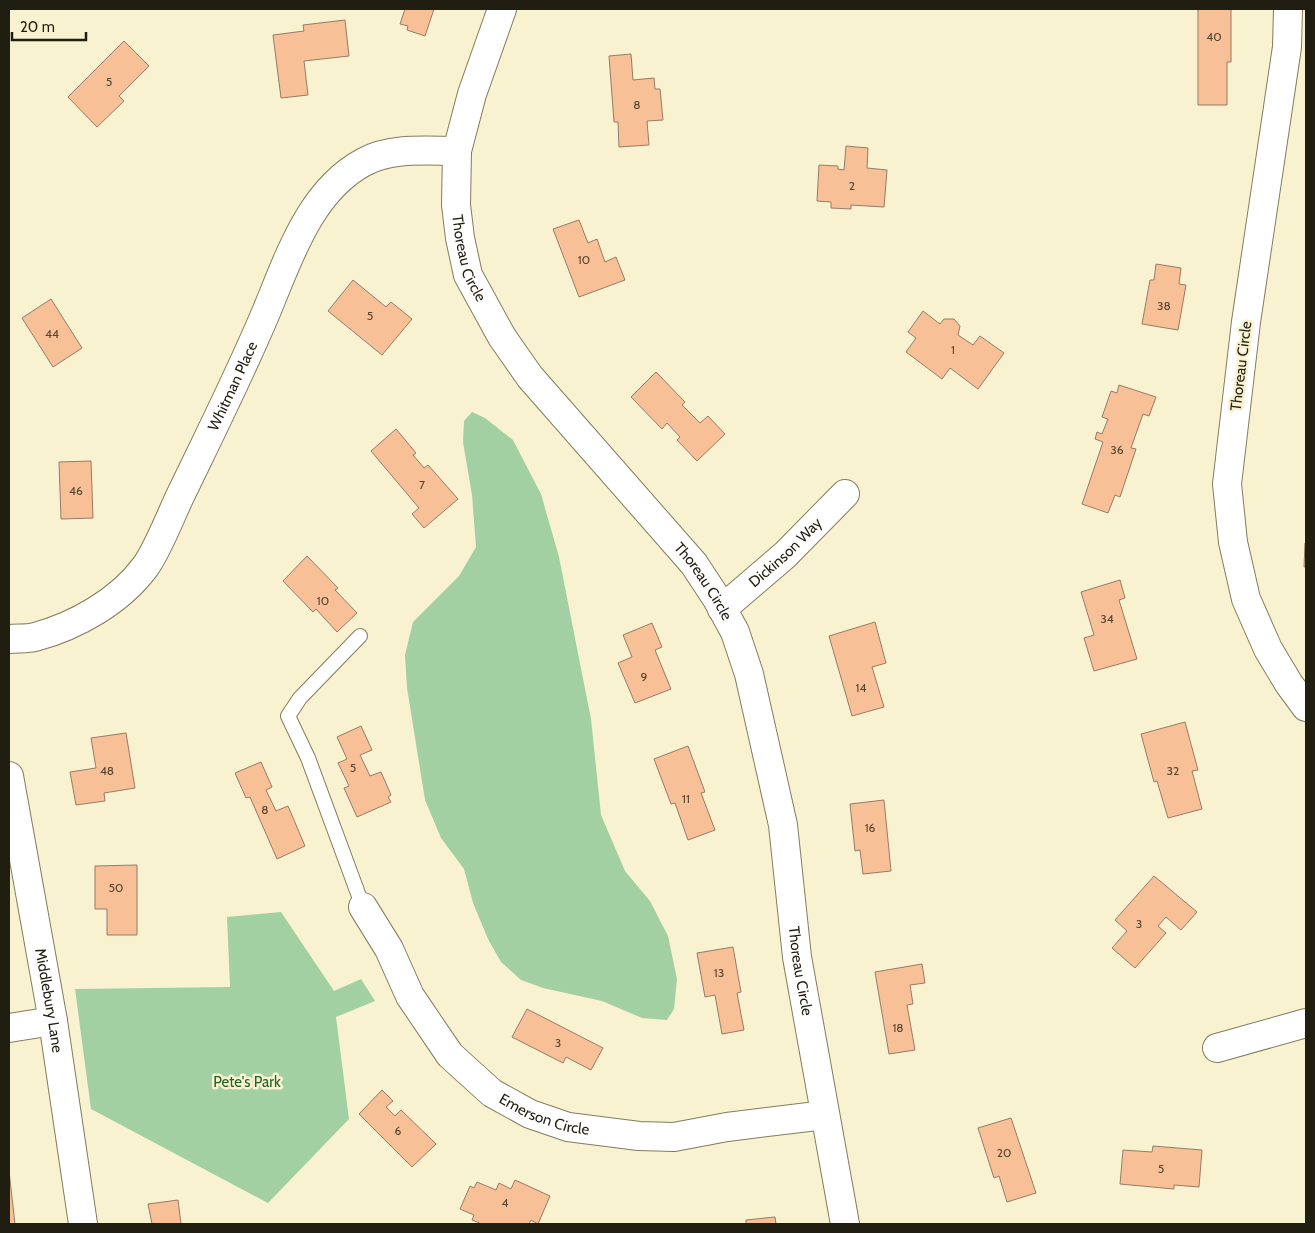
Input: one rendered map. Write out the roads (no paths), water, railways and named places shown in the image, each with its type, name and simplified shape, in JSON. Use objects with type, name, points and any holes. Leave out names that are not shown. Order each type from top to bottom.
[{"type":"street","name":"Thoreau Circle","points":[[502,9],[472,94],[457,151],[456,205],[460,238],[468,275],[502,337],[543,391],[694,564],[735,632],[749,674],[776,786],[783,825],[798,957],[845,1224]]},
{"type":"street","name":"Thoreau Circle","points":[[1288,9],[1287,47],[1246,322],[1227,484],[1233,542],[1246,599],[1268,649],[1289,684],[1306,707]]},
{"type":"street","name":"Whitman Place","points":[[9,639],[34,637],[80,620],[115,596],[145,566],[223,406],[288,258],[307,222],[329,188],[350,170],[375,158],[394,152],[457,151]]},
{"type":"street","name":"Dickinson Way","points":[[722,609],[785,555],[845,494]]},
{"type":"street","name":"Middlebury Lane","points":[[9,776],[52,1021],[83,1224]]},
{"type":"street","name":"Emerson Circle","points":[[363,907],[389,949],[410,996],[450,1055],[492,1093],[530,1114],[568,1127],[638,1136],[674,1137],[727,1126],[825,1115]]},
{"type":"street","points":[[9,1028],[52,1021]]},
{"type":"street","points":[[1217,1048],[1306,1023]]},
{"type":"lane","points":[[360,636],[300,698],[288,716],[308,758],[363,907]]},
{"type":"park label","name":"Pete's Park","points":[[247,1082]]}]
